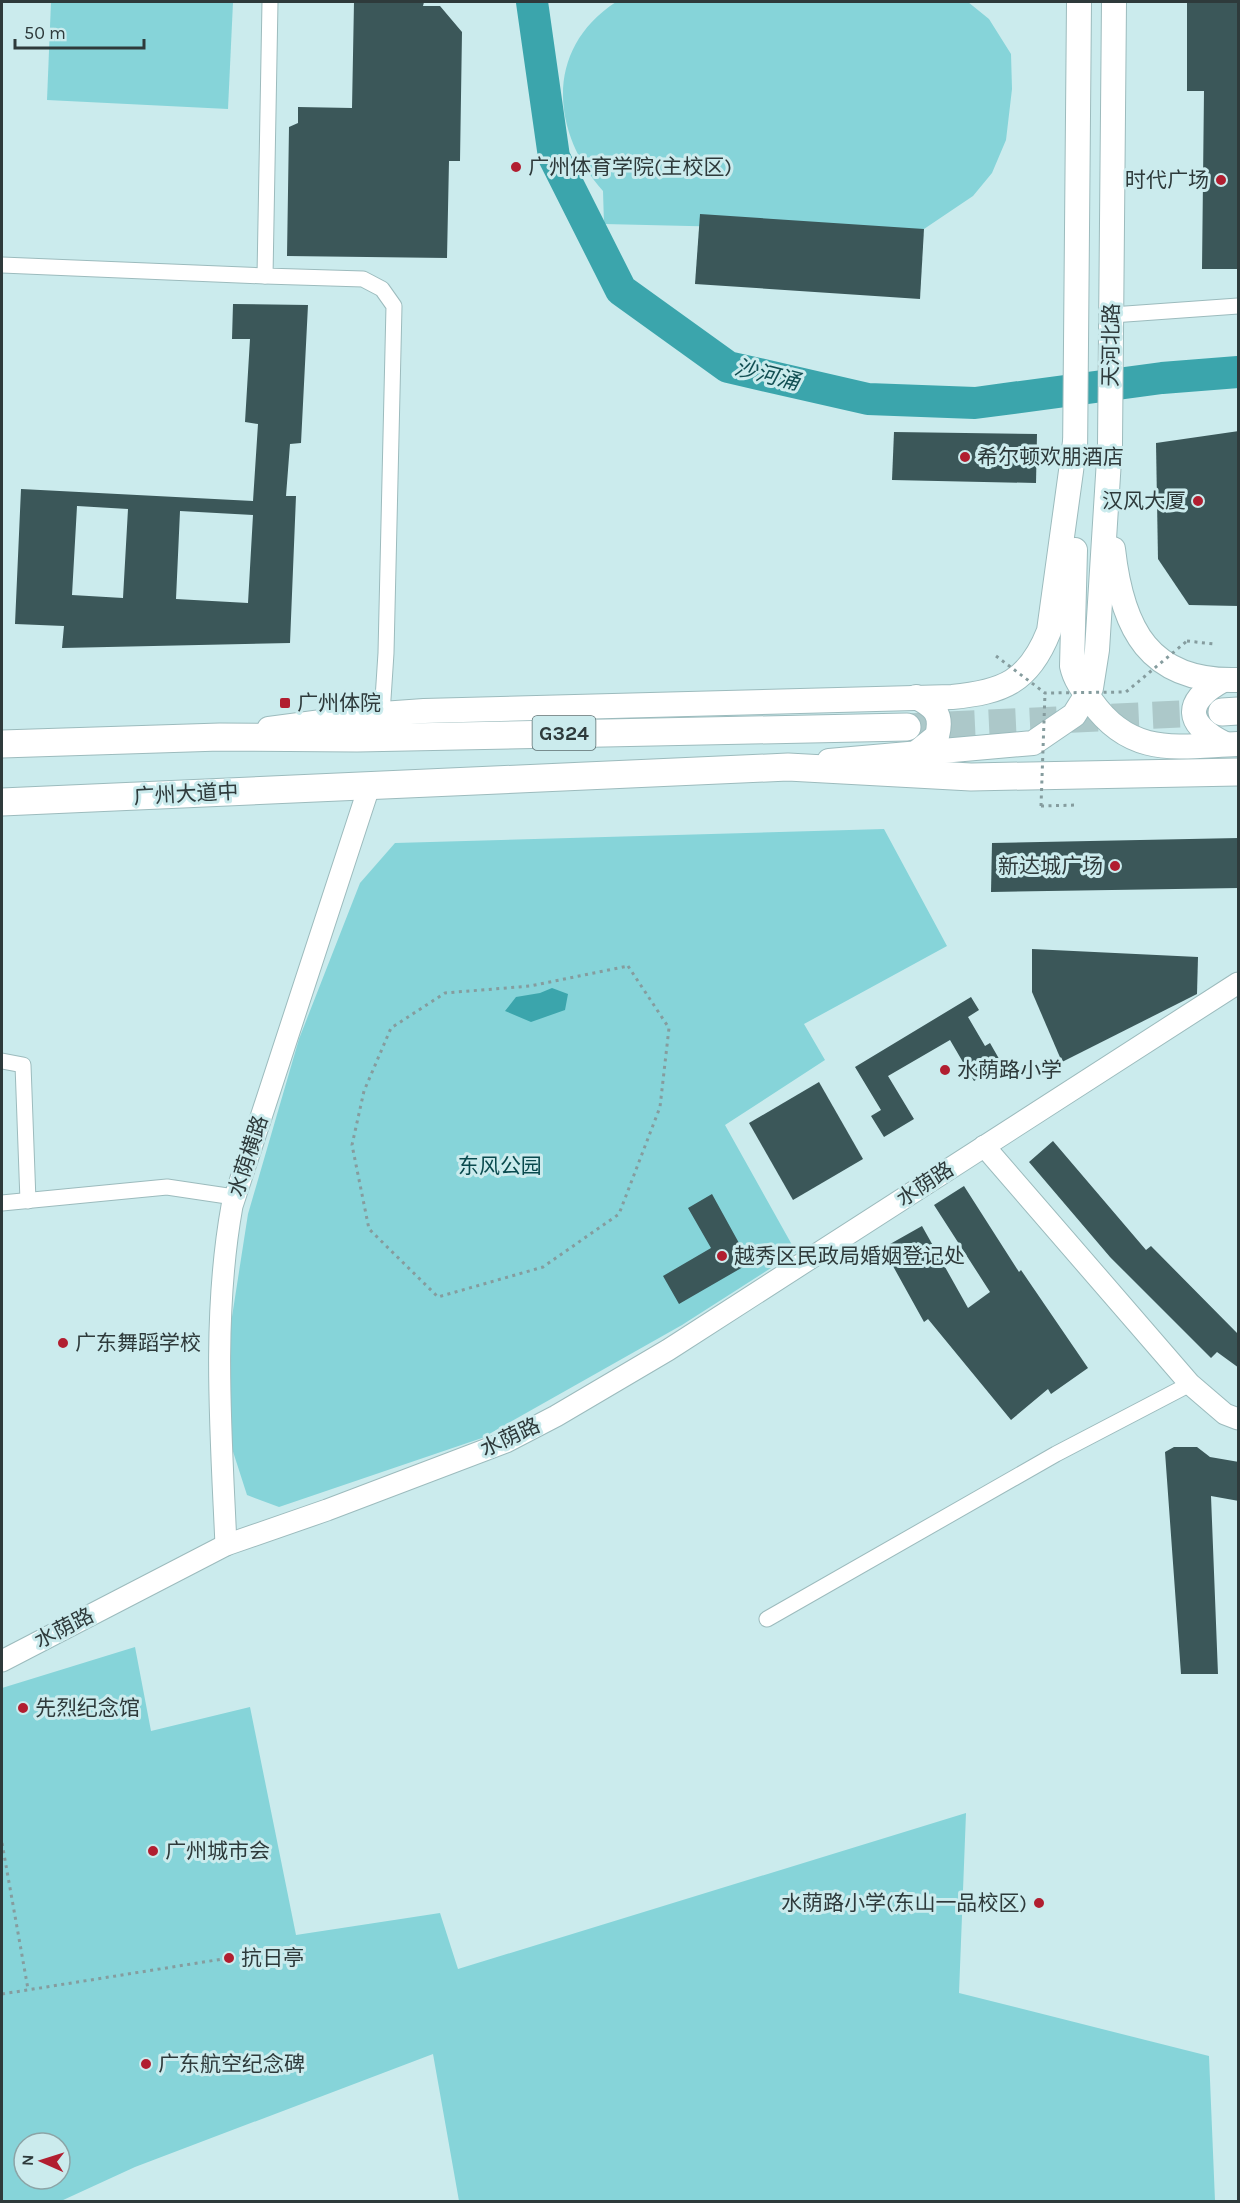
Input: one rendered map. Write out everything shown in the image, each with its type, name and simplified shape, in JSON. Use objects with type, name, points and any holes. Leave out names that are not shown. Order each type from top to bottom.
[{"type":"highway","name":"G324","points":[[2,744],[220,737],[357,738],[907,727]]},
{"type":"highway","name":"G324","points":[[370,784],[788,767],[971,777],[1239,772]]},
{"type":"highway","name":"广州大道中","points":[[2,802],[370,784]]},
{"type":"main road","name":"天河北路","points":[[1078,2],[1078,314],[1072,666],[1085,688]]},
{"type":"main road","name":"天河北路","points":[[1085,688],[1097,650],[1110,444],[1114,2]]},
{"type":"main road","points":[[220,737],[382,714],[952,697],[1001,689],[1028,668],[1040,655],[1050,621],[1075,442]]},
{"type":"main road","points":[[1110,444],[1115,570],[1130,624],[1153,653],[1179,671],[1194,678],[1231,680]]},
{"type":"main road","points":[[1231,680],[1199,696],[1194,706],[1194,717],[1205,734],[1232,744]]},
{"type":"main road","points":[[1085,688],[1108,722],[1131,740],[1153,745],[1232,744]]},
{"type":"main road","points":[[788,767],[1033,743],[1074,715],[1085,688]]},
{"type":"main road","points":[[916,697],[936,709],[939,717],[937,736],[916,753]]},
{"type":"street","points":[[265,276],[270,2]]},
{"type":"street","points":[[2,265],[363,279],[382,289],[394,306],[386,653],[382,714]]},
{"type":"street","points":[[1112,315],[1239,306]]},
{"type":"street","name":"水荫横路","points":[[226,1545],[220,1413],[221,1322],[226,1239],[234,1197],[370,784]]},
{"type":"street","name":"水荫路","points":[[2,1660],[226,1545],[327,1510],[506,1442],[556,1416],[668,1350],[1239,983]]},
{"type":"street","points":[[2,1061],[23,1065],[28,1201]]},
{"type":"street","points":[[984,1146],[1190,1384],[1225,1414],[1239,1419]]},
{"type":"street","points":[[2,1203],[167,1187],[234,1197]]},
{"type":"street","points":[[767,1619],[1056,1454],[1190,1384]]},
{"type":"path","points":[[996,656],[1045,693],[1126,692],[1187,641],[1214,644]]},
{"type":"path","points":[[1045,693],[1041,806],[1078,806]]},
{"type":"path","points":[[628,966],[669,1028],[660,1107],[619,1214],[543,1267],[438,1297],[369,1229],[351,1145],[364,1090],[391,1028],[445,993],[530,986],[628,966]]},
{"type":"path","points":[[2,1843],[29,1990]]},
{"type":"path","points":[[2,1994],[229,1958]]},
{"type":"green space","points":[[51,2],[233,2],[228,109],[47,100]]},
{"type":"green space","points":[[616,2],[968,2],[989,19],[1011,54],[1012,89],[1006,140],[992,173],[973,196],[924,229],[897,231],[604,224],[603,191],[586,168],[573,143],[565,118],[563,92],[567,67],[576,43],[593,21]]},
{"type":"green space","name":"东风公园","points":[[884,829],[947,946],[804,1024],[825,1060],[725,1125],[796,1252],[682,1325],[482,1438],[279,1507],[247,1495],[228,1436],[229,1336],[248,1214],[299,1039],[360,883],[395,843]]},
{"type":"green space","points":[[135,1647],[151,1731],[250,1707],[296,1935],[440,1913],[458,1969],[966,1813],[959,1993],[1209,2056],[1215,2201],[459,2201],[433,2054],[135,2167],[61,2201],[2,2201],[2,1688]]},
{"type":"shaded area","points":[[552,988],[568,994],[565,1010],[531,1022],[505,1011],[516,997],[540,993]]},
{"type":"building","points":[[354,2],[424,2],[423,6],[440,6],[462,32],[460,161],[449,161],[447,258],[287,256],[289,127],[298,123],[298,107],[352,108]]},
{"type":"building","name":"时代广场","points":[[1187,2],[1239,2],[1239,269],[1202,269],[1204,91],[1187,91]]},
{"type":"building","points":[[700,214],[924,229],[920,299],[695,284]]},
{"type":"building","points":[[233,304],[308,305],[301,443],[290,444],[286,496],[296,496],[290,643],[62,648],[64,626],[15,624],[21,489],[253,501],[258,424],[245,422],[250,339],[232,339]],"holes":[[[77,506],[128,509],[123,598],[72,595]],[[180,511],[253,515],[248,603],[176,599]]]},
{"type":"building","name":"汉风大厦","points":[[1239,431],[1239,606],[1189,605],[1158,559],[1156,443]]},
{"type":"building","name":"希尔顿欢朋酒店","points":[[894,432],[1037,434],[1036,483],[892,480]]},
{"type":"building","name":"新达城广场","points":[[1239,838],[1239,888],[991,892],[992,843]]},
{"type":"building","points":[[1032,949],[1198,957],[1197,994],[1062,1062],[1032,992]]},
{"type":"building","points":[[971,997],[979,1010],[968,1017],[985,1046],[990,1043],[1002,1064],[974,1081],[950,1040],[888,1076],[914,1119],[884,1137],[871,1116],[881,1110],[855,1067]]},
{"type":"building","points":[[819,1082],[863,1159],[793,1200],[749,1123]]},
{"type":"building","points":[[1053,1141],[1146,1250],[1151,1246],[1239,1335],[1239,1368],[1217,1352],[1211,1358],[1110,1257],[1029,1162]]},
{"type":"building","points":[[964,1186],[1019,1272],[1021,1270],[1088,1368],[1051,1394],[1048,1389],[1011,1420],[928,1319],[924,1322],[883,1248],[922,1226],[968,1308],[990,1292],[934,1205]]},
{"type":"building","name":"越秀区民政局婚姻登记处","points":[[712,1194],[750,1263],[679,1304],[663,1276],[711,1248],[688,1208]]},
{"type":"building","points":[[1174,1447],[1197,1447],[1210,1457],[1239,1462],[1239,1501],[1211,1496],[1218,1674],[1181,1674],[1165,1452]]},
{"type":"waterway","name":"沙河涌","points":[[532,2],[554,157],[621,290],[728,367],[868,399],[975,403],[1162,378],[1238,372]]},
{"type":"tunnel","points":[[907,727],[1222,712]]},
{"type":"place","name":"广州体育学院(主校区)","points":[[516,167]]},
{"type":"place","name":"时代广场","points":[[1221,180]]},
{"type":"place","name":"希尔顿欢朋酒店","points":[[965,457]]},
{"type":"place","name":"汉风大厦","points":[[1198,501]]},
{"type":"place","name":"广州体院","points":[[285,703]]},
{"type":"place","name":"新达城广场","points":[[1115,866]]},
{"type":"place","name":"水荫路小学","points":[[945,1070]]},
{"type":"place","name":"越秀区民政局婚姻登记处","points":[[722,1256]]},
{"type":"place","name":"广东舞蹈学校","points":[[63,1343]]},
{"type":"place","name":"先烈纪念馆","points":[[23,1708]]},
{"type":"place","name":"广州城市会","points":[[153,1851]]},
{"type":"place","name":"水荫路小学(东山一品校区)","points":[[1039,1903]]},
{"type":"place","name":"抗日亭","points":[[229,1958]]},
{"type":"place","name":"广东航空纪念碑","points":[[146,2064]]}]
